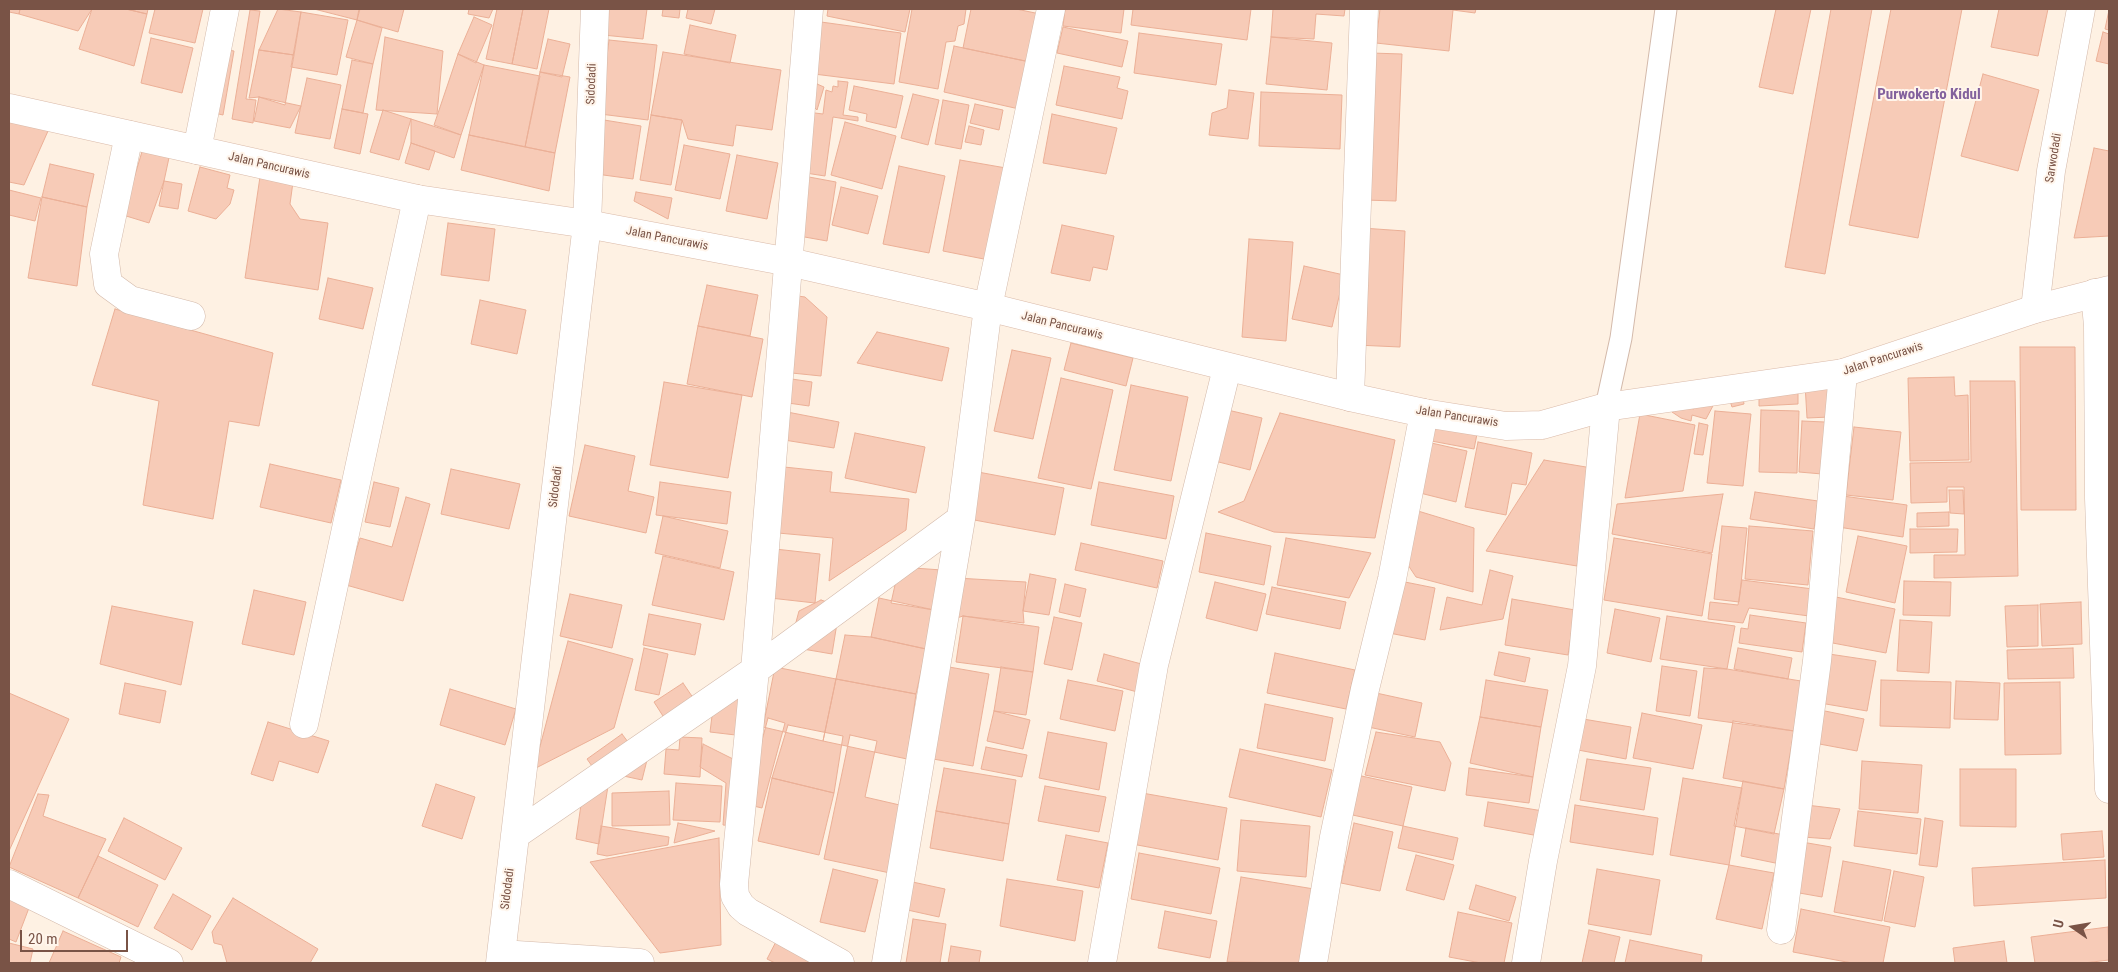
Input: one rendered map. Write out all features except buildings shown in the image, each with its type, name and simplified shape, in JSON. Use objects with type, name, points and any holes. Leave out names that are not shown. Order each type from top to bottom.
[{"type":"street","points":[[197,150],[226,9]]},
{"type":"street","name":"Sidodadi","points":[[501,959],[586,224],[595,9]]},
{"type":"street","points":[[809,9],[755,670],[734,884],[735,896],[741,906],[748,912],[840,963]]},
{"type":"street","points":[[886,963],[961,519],[988,307],[1051,9]]},
{"type":"street","points":[[1350,397],[1364,9]]},
{"type":"street","name":"Sarwodadi","points":[[2035,309],[2051,171],[2081,9]]},
{"type":"street","name":"Jalan Pancurawis","points":[[9,108],[417,199],[586,224],[789,262],[988,307],[1227,368],[1350,397],[1424,413],[1506,426],[1542,425],[1606,406],[1843,373],[2035,309],[2102,291]]},
{"type":"street","points":[[129,135],[104,254],[108,284],[130,300],[191,316]]},
{"type":"street","points":[[304,724],[417,199]]},
{"type":"street","points":[[2102,291],[2098,326],[2100,498],[2109,789]]},
{"type":"street","points":[[1102,963],[1154,665],[1227,368]]},
{"type":"street","points":[[1781,930],[1817,661],[1843,373]]},
{"type":"street","points":[[1526,963],[1543,861],[1582,666],[1606,406]]},
{"type":"street","points":[[1313,963],[1334,837],[1365,689],[1392,578],[1424,413]]},
{"type":"street","points":[[515,835],[755,670],[961,519]]},
{"type":"street","points":[[9,884],[169,963]]},
{"type":"street","points":[[501,959],[640,963]]},
{"type":"lane","points":[[1606,406],[1621,338],[1666,9]]},
{"type":"district","name":"Purwokerto Kidul","points":[[1929,95]]}]
